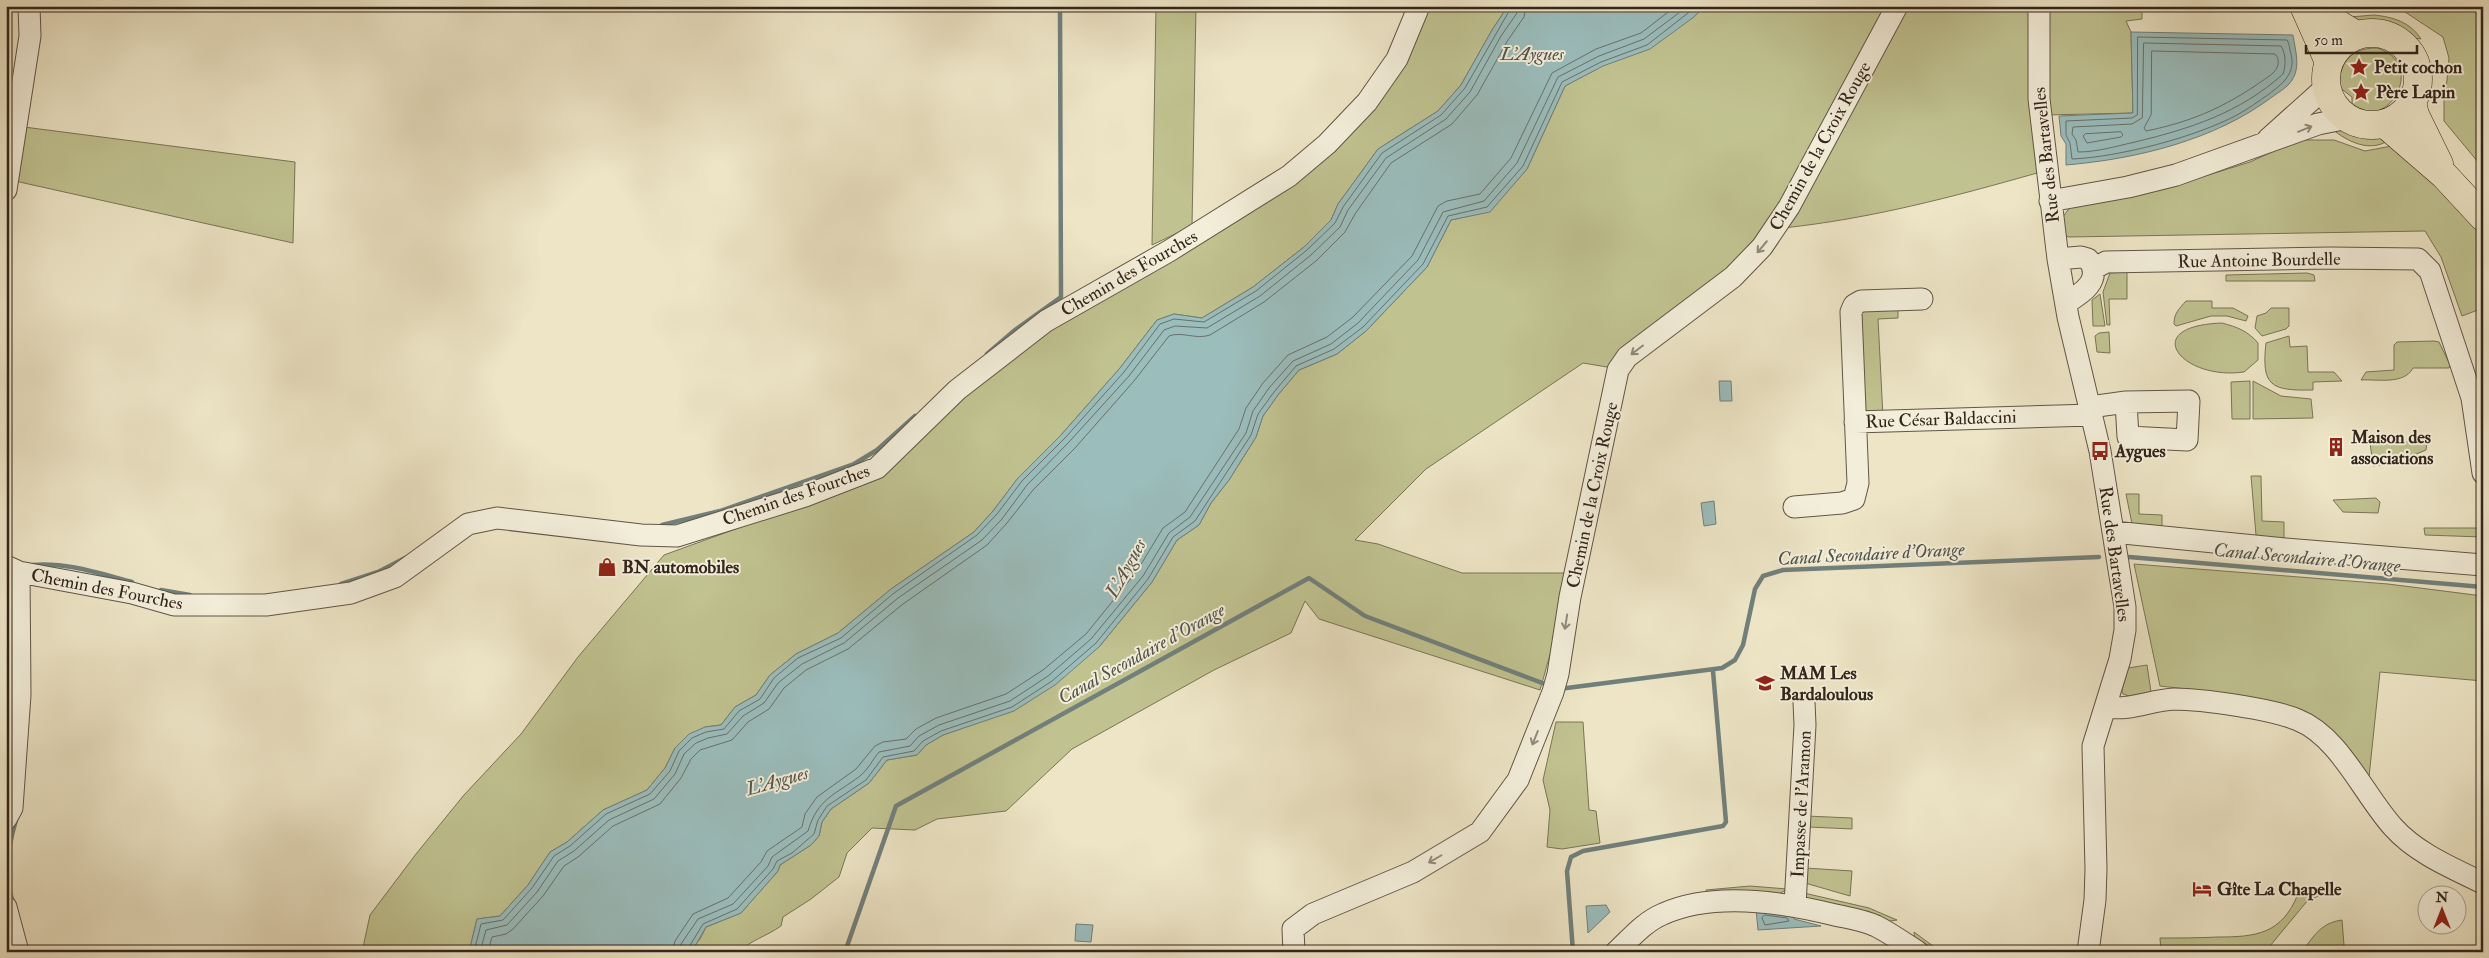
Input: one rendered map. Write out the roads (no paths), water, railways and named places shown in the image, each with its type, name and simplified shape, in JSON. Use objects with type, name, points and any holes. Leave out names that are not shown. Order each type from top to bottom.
[{"type":"main road","points":[[2304,6],[2328,74],[2334,105],[2348,118],[2359,124],[2385,124],[2401,115],[2412,102],[2418,88],[2418,73],[2415,60],[2408,49],[2397,40],[2384,34],[2356,35],[2337,48],[2328,74]]},
{"type":"main road","points":[[2318,6],[2333,21],[2356,35]]},
{"type":"main road","points":[[2412,102],[2419,126],[2444,175]]},
{"type":"main road","points":[[2385,124],[2444,175],[2483,217]]},
{"type":"street","points":[[6,190],[30,36],[29,6]]},
{"type":"street","name":"Chemin des Fourches","points":[[13,569],[132,593],[174,606],[266,606],[351,593],[394,576],[468,524],[497,518],[641,535],[677,536],[805,496],[877,468],[957,390],[1046,321],[1169,250],[1281,181],[1328,144],[1367,102],[1397,59],[1419,6]]},
{"type":"street","name":"Chemin de la Croix Rouge","points":[[1294,952],[1293,929],[1313,914],[1413,872],[1480,832],[1518,780],[1556,683],[1570,597],[1602,453],[1618,370],[1627,357],[1733,277],[1762,247],[1789,207],[1897,6]]},
{"type":"street","name":"Rue des Bartavelles","points":[[2039,6],[2038,99],[2058,259],[2066,303],[2091,411],[2125,607],[2125,630],[2120,659],[2107,707],[2093,746],[2096,869],[2095,900],[2088,952]]},
{"type":"street","points":[[2264,142],[2328,74]]},
{"type":"street","points":[[2050,201],[2128,187],[2176,175],[2318,124],[2348,118]]},
{"type":"street","points":[[2058,259],[2081,257],[2088,260],[2093,269],[2092,282],[2088,288],[2066,303]]},
{"type":"street","name":"Rue Antoine Bourdelle","points":[[2093,269],[2106,262],[2410,258],[2426,264],[2430,271],[2472,398],[2483,473]]},
{"type":"street","name":"Rue César Baldaccini","points":[[1922,298],[1862,302],[1854,305],[1851,312],[1855,422],[2091,411],[2126,402]]},
{"type":"street","points":[[1794,507],[1842,503],[1854,499],[1858,483],[1855,422]]},
{"type":"street","points":[[2113,532],[2285,549],[2483,565]]},
{"type":"street","points":[[6,819],[12,808],[20,695],[13,569]]},
{"type":"street","points":[[2107,707],[2119,709],[2174,699],[2275,713],[2299,720],[2321,735],[2394,828],[2434,858],[2483,884]]},
{"type":"street","name":"Impasse de l'Aramon","points":[[1796,905],[1805,734],[1804,702]]},
{"type":"street","points":[[1616,952],[1648,922],[1676,909],[1743,901],[1796,905],[1875,926],[1912,950]]},
{"type":"street","points":[[6,907],[18,952]]},
{"type":"water","name":"L'Aygues","points":[[1508,6],[1704,6],[1694,17],[1650,49],[1603,66],[1565,86],[1527,169],[1490,212],[1451,220],[1427,267],[1366,331],[1337,354],[1299,370],[1263,416],[1256,437],[1229,480],[1211,503],[1199,525],[1177,540],[1152,582],[1099,647],[1055,685],[1014,711],[943,735],[926,745],[917,755],[887,760],[869,783],[831,809],[822,822],[819,836],[811,845],[780,865],[778,871],[741,913],[706,927],[694,948],[688,952],[469,952],[477,919],[500,916],[528,885],[550,852],[567,842],[603,810],[647,790],[665,768],[675,748],[689,734],[705,727],[721,725],[735,707],[756,695],[770,675],[796,654],[838,633],[891,589],[974,532],[1018,478],[1061,435],[1120,368],[1157,320],[1174,314],[1202,318],[1253,287],[1304,247],[1331,220],[1338,204],[1378,149],[1438,111],[1461,85]]},
{"type":"water","points":[[2131,32],[2293,35],[2297,58],[2295,75],[2286,87],[2250,112],[2200,136],[2174,145],[2120,158],[2066,165],[2066,144],[2061,136],[2059,116],[2133,113]]},
{"type":"water","points":[[1719,381],[1731,381],[1732,401],[1720,401]]},
{"type":"water","points":[[1714,501],[1716,524],[1704,526],[1701,503]]},
{"type":"water","points":[[1606,905],[1610,912],[1588,933],[1586,906]]},
{"type":"water","points":[[1756,909],[1795,914],[1794,919],[1821,926],[1758,930]]},
{"type":"water","points":[[1076,924],[1093,925],[1091,942],[1075,941]]},
{"type":"waterway","points":[[987,354],[1015,330],[1061,297],[1060,6]]},
{"type":"waterway","points":[[662,525],[720,511],[854,464],[877,450],[915,416]]},
{"type":"waterway","name":"Canal Secondaire d'Orange","points":[[1559,689],[1722,668],[1735,660],[1743,645],[1755,589],[1763,576],[1783,570],[2099,557]]},
{"type":"waterway","name":"Canal Secondaire d'Orange","points":[[2129,557],[2483,587]]},
{"type":"waterway","points":[[341,584],[378,572],[405,558]]},
{"type":"waterway","points":[[32,565],[45,564],[70,567],[132,582]]},
{"type":"waterway","name":"Canal Secondaire d'Orange","points":[[845,952],[896,806],[1309,578],[1365,616],[1545,684]]},
{"type":"waterway","points":[[161,590],[190,595]]},
{"type":"waterway","points":[[1573,952],[1567,871],[1571,857],[1583,851],[1723,826],[1726,822],[1713,671]]},
{"type":"waterway","points":[[13,903],[10,893],[8,861],[16,820]]},
{"type":"place","name":"Petit cochon","points":[[2359,67]]},
{"type":"place","name":"Père Lapin","points":[[2361,92]]},
{"type":"place","name":"Maison des associations","points":[[2336,447]]},
{"type":"place","name":"Aygues","points":[[2100,451]]},
{"type":"place","name":"BN automobiles","points":[[607,567]]},
{"type":"place","name":"MAM Les Bardaloulous","points":[[1765,683]]},
{"type":"place","name":"Gîte La Chapelle","points":[[2202,889]]}]
